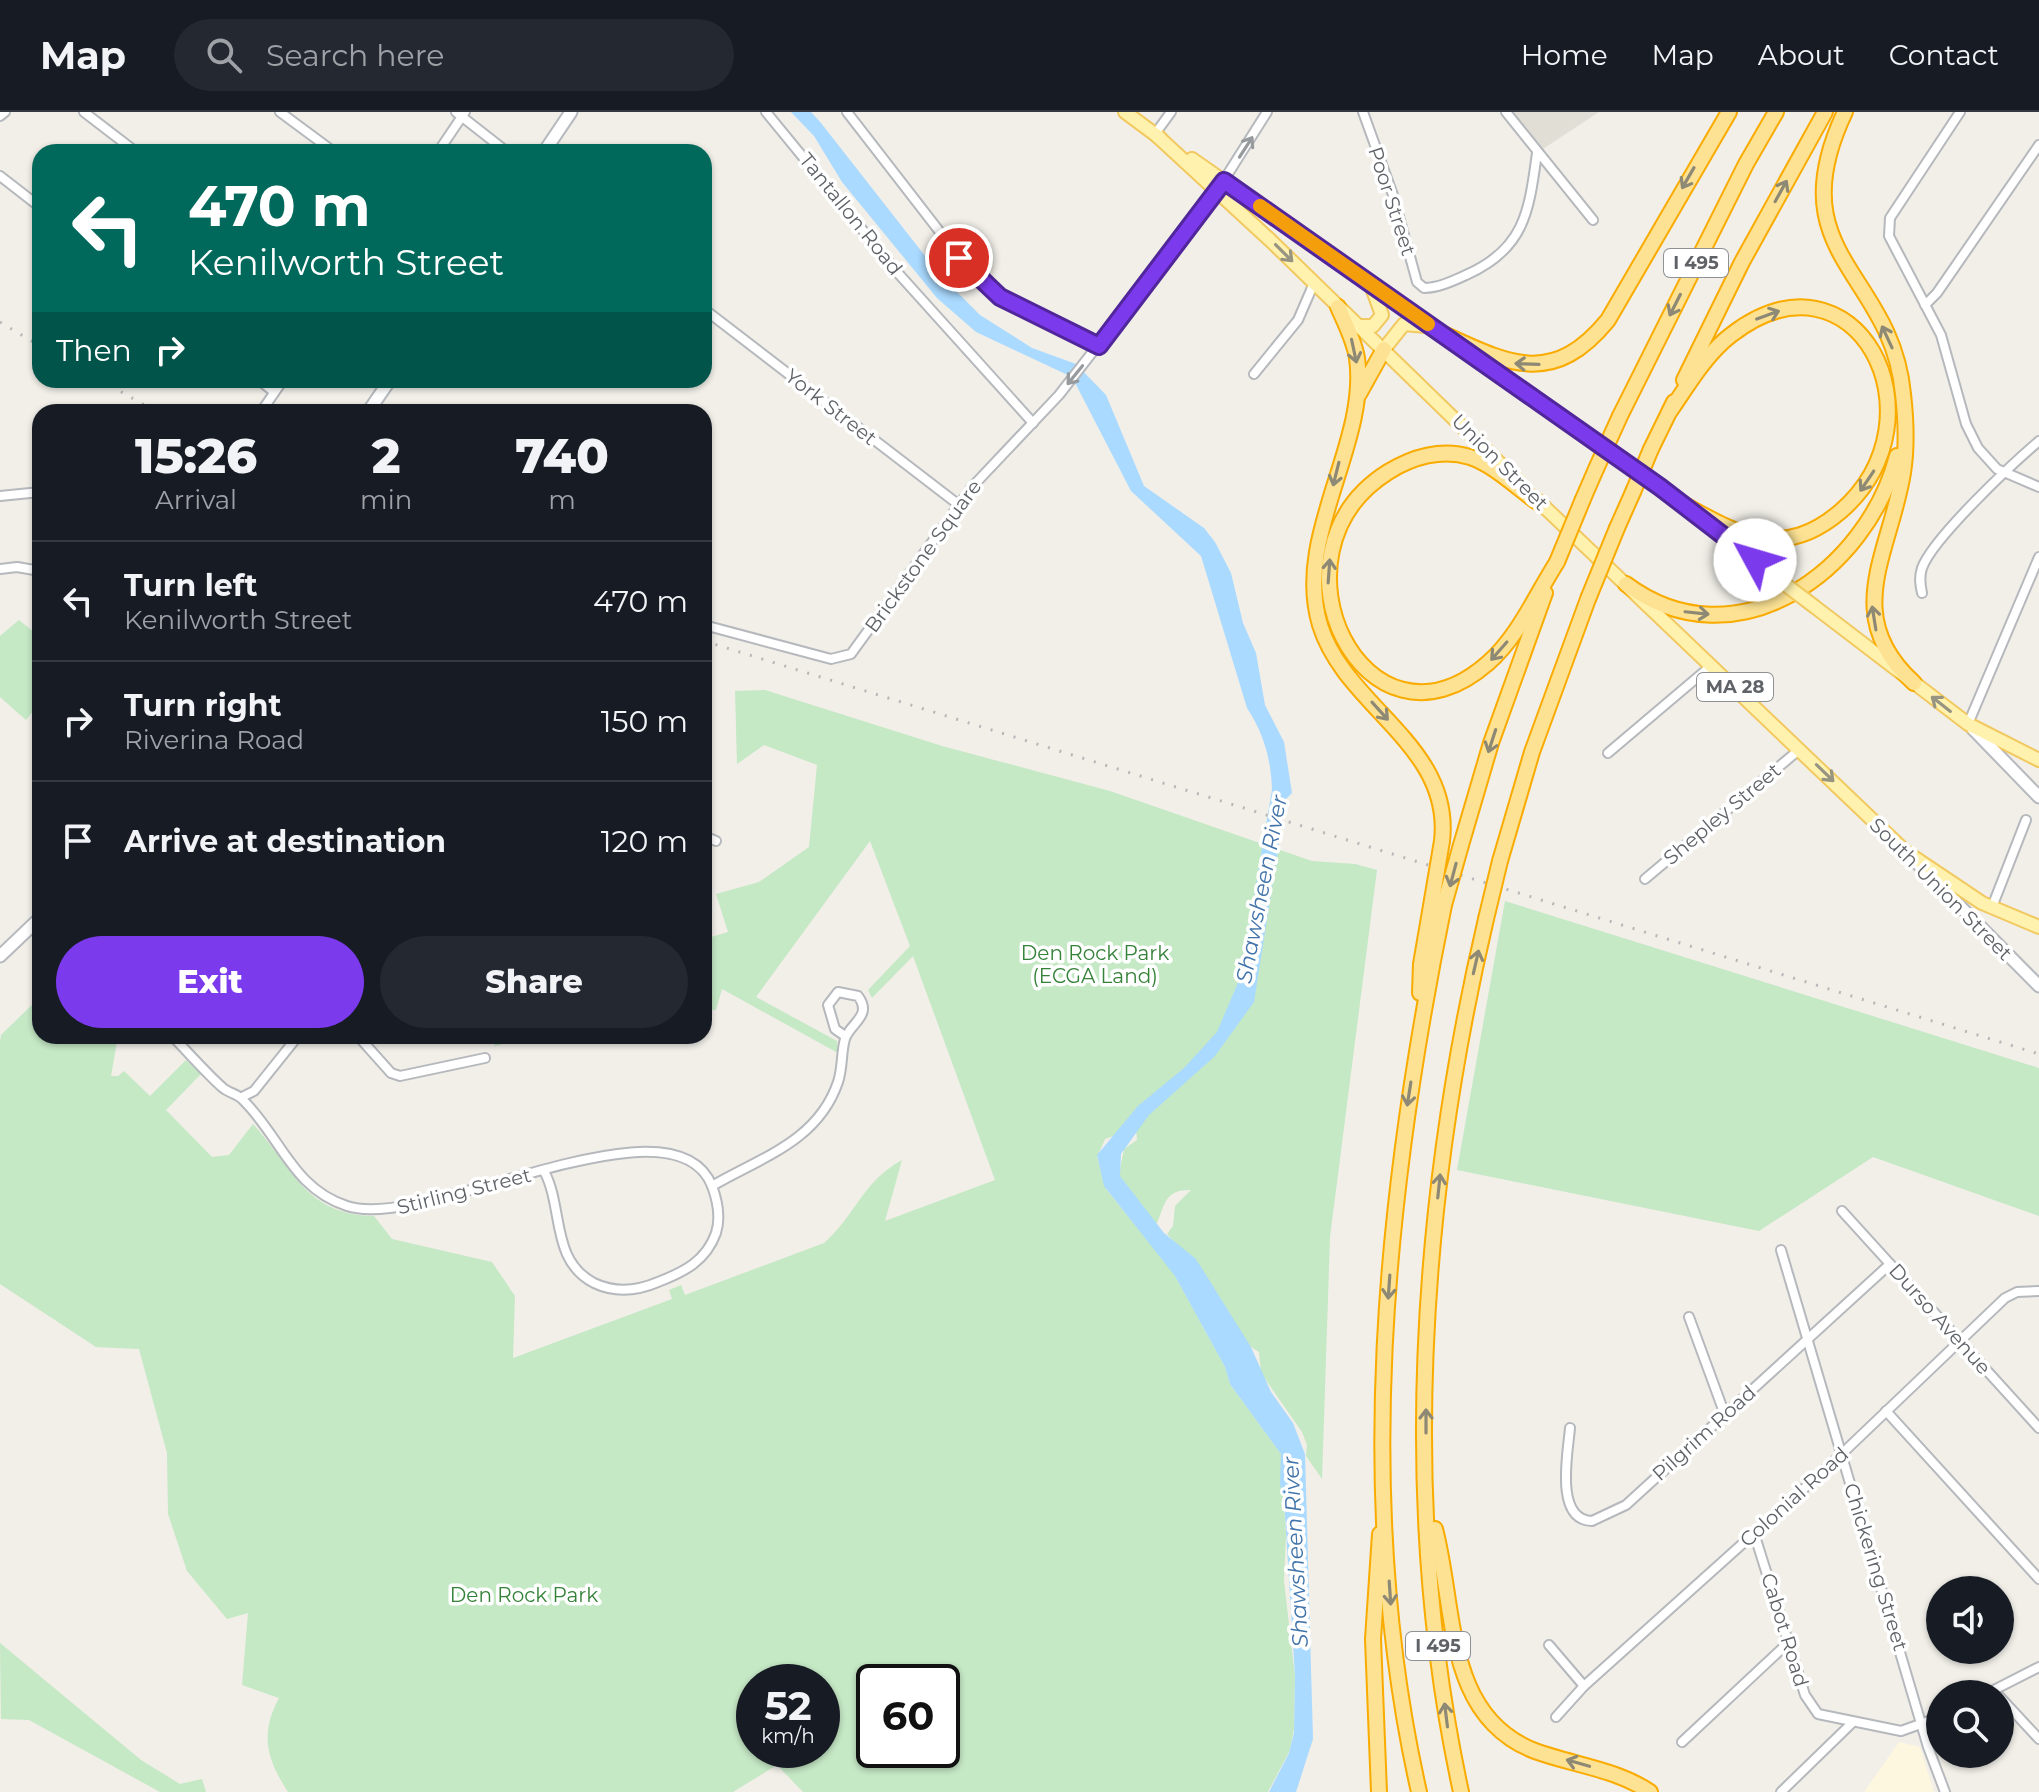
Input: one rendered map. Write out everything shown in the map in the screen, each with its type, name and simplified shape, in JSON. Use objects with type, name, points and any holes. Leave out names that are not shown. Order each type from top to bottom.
[{"type":"highway","points":[[1437,331],[1498,360],[1520,365],[1557,361],[1583,347],[1608,320],[1729,112]]},
{"type":"highway","name":"I 495","points":[[1419,1792],[1410,1752],[1394,1635],[1385,1515],[1387,1320],[1397,1181],[1422,1017],[1421,964],[1438,903],[1461,845],[1504,705],[1583,499],[1620,416],[1746,164],[1776,112]]},
{"type":"highway","name":"I 495","points":[[1461,1792],[1448,1732],[1434,1613],[1427,1499],[1426,1393],[1440,1176],[1466,1004],[1500,861],[1532,752],[1588,599],[1651,449],[1742,262],[1825,112]]},
{"type":"highway","points":[[1845,112],[1824,163],[1821,199],[1828,232],[1888,335],[1901,374],[1905,412],[1903,473],[1874,585],[1872,609],[1884,647],[1914,683]]},
{"type":"highway","points":[[1338,307],[1355,351],[1356,398],[1317,553],[1316,611],[1323,634],[1340,665],[1429,772],[1441,806],[1438,903]]},
{"type":"highway","points":[[1670,411],[1729,336],[1761,317],[1782,310],[1818,310],[1845,322],[1876,353],[1886,381],[1889,411],[1885,440],[1876,467],[1852,502],[1826,522],[1797,535],[1764,540],[1734,533],[1685,505]]},
{"type":"highway","points":[[1356,398],[1384,349]]},
{"type":"highway","points":[[1626,584],[1669,608],[1720,614],[1760,607],[1812,583],[1856,542],[1881,503],[1899,449],[1905,412]]},
{"type":"highway","points":[[1540,504],[1492,469],[1463,456],[1422,456],[1394,468],[1361,493],[1338,529],[1328,573],[1333,617],[1353,656],[1375,677],[1403,689],[1439,688],[1472,674],[1494,658],[1557,562]]},
{"type":"highway","points":[[1427,1499],[1460,1663],[1478,1707],[1499,1730],[1523,1745],[1608,1772],[1650,1792]]},
{"type":"highway","points":[[1379,1792],[1373,1639],[1376,1561],[1385,1515]]},
{"type":"main road","points":[[549,144],[571,112]]},
{"type":"main road","name":"MA 28","points":[[1125,112],[1155,134]]},
{"type":"main road","name":"Union Street","points":[[1155,134],[1221,186],[1338,307],[1540,504],[1843,791]]},
{"type":"main road","name":"MA 28","points":[[1221,186],[1369,281],[1685,505],[1968,724],[2039,760]]},
{"type":"main road","points":[[1359,326],[1373,326],[1382,315],[1369,281]]},
{"type":"main road","points":[[1384,349],[1406,323],[1419,323],[1437,331]]},
{"type":"main road","points":[[1968,724],[2039,797]]},
{"type":"main road","name":"South Union Street","points":[[1843,791],[2039,986]]},
{"type":"main road","name":"MA 28","points":[[1906,852],[1948,883],[1992,907],[2039,927]]},
{"type":"main road","points":[[0,956],[32,926]]},
{"type":"street","points":[[0,116],[5,112]]},
{"type":"street","points":[[84,112],[126,144]]},
{"type":"street","points":[[280,112],[323,144]]},
{"type":"street","name":"Tantallon Road","points":[[766,112],[897,272],[1033,423]]},
{"type":"street","points":[[847,112],[974,276],[1008,301],[1099,346]]},
{"type":"street","points":[[1155,134],[1171,112]]},
{"type":"street","name":"Brickstone Square","points":[[712,627],[831,659],[844,658],[857,647],[959,505],[1099,346],[1221,186],[1267,112]]},
{"type":"street","name":"Poor Street","points":[[1363,112],[1393,195],[1417,282],[1423,288],[1484,267],[1510,246],[1526,215],[1537,153]]},
{"type":"street","points":[[1506,112],[1593,220]]},
{"type":"street","points":[[1960,112],[1889,223],[1894,253],[1948,352],[1974,442],[1986,460],[2003,472],[2039,487]]},
{"type":"street","points":[[443,144],[461,114],[497,144]]},
{"type":"street","points":[[1925,305],[1937,293],[2039,145]]},
{"type":"street","points":[[0,176],[32,201]]},
{"type":"street","points":[[1254,374],[1298,320],[1314,283]]},
{"type":"street","name":"York Street","points":[[712,315],[959,505]]},
{"type":"street","points":[[269,388],[274,392]]},
{"type":"street","points":[[266,404],[277,388]]},
{"type":"street","points":[[1922,593],[1920,575],[1927,559],[2003,472],[2039,441]]},
{"type":"street","points":[[0,496],[32,493]]},
{"type":"street","points":[[1968,724],[2039,557]]},
{"type":"street","points":[[0,569],[32,570]]},
{"type":"street","points":[[1608,753],[1712,665]]},
{"type":"street","name":"Shepley Street","points":[[1645,879],[1800,749]]},
{"type":"street","points":[[1992,907],[2026,820]]},
{"type":"street","points":[[712,839],[716,841]]},
{"type":"street","points":[[712,1186],[788,1146],[812,1127],[830,1102],[838,1082],[845,1036],[861,1017],[863,1007],[858,996],[845,991],[838,992],[828,1005],[835,1029],[845,1036]]},
{"type":"street","name":"Stirling Street","points":[[180,1044],[225,1090],[242,1097],[297,1175],[323,1196],[352,1208],[393,1210],[544,1171],[632,1151],[663,1150],[681,1154],[696,1164],[712,1186],[719,1219],[702,1258],[678,1274],[645,1288],[607,1289],[584,1277],[570,1263],[544,1171]]},
{"type":"street","points":[[242,1097],[254,1091],[292,1044]]},
{"type":"street","points":[[365,1044],[391,1073],[400,1076],[485,1058]]},
{"type":"street","name":"Durso Avenue","points":[[1842,1211],[2039,1428]]},
{"type":"street","name":"Chickering Street","points":[[1781,1250],[1922,1725],[1945,1792]]},
{"type":"street","name":"Pilgrim Road","points":[[1570,1428],[1567,1502],[1576,1515],[1592,1521],[1626,1505],[1890,1264]]},
{"type":"street","name":"Colonial Road","points":[[1556,1717],[1584,1686],[1841,1454],[2005,1298],[2017,1292],[2039,1291]]},
{"type":"street","points":[[1689,1317],[1725,1415]]},
{"type":"street","points":[[1886,1411],[2039,1579]]},
{"type":"street","name":"Cabot Road","points":[[1754,1533],[1810,1706],[1818,1714],[1901,1731],[1926,1723]]},
{"type":"street","points":[[1682,1742],[1789,1642]]},
{"type":"street","points":[[1549,1645],[1584,1686]]},
{"type":"street","points":[[2014,1682],[2039,1667]]},
{"type":"street","points":[[2014,1714],[2039,1739]]},
{"type":"street","points":[[1781,1792],[1852,1723]]},
{"type":"shaded area","points":[[1513,112],[1599,112],[1543,149]]},
{"type":"shaded area","points":[[1899,1742],[1920,1747],[1934,1792],[1864,1792]]},
{"type":"green space","points":[[19,620],[32,631],[32,713],[26,720],[0,697],[0,636]]},
{"type":"green space","points":[[765,690],[942,746],[1110,791],[1312,861],[1355,864],[1377,870],[1330,1237],[1322,1479],[1306,1456],[1307,1445],[1302,1432],[1261,1373],[1259,1352],[1245,1343],[1204,1273],[1167,1234],[1173,1226],[1175,1206],[1191,1190],[1182,1190],[1166,1200],[1156,1225],[1118,1179],[1124,1149],[1137,1140],[1136,1128],[1105,1139],[1097,1157],[1106,1189],[1173,1272],[1225,1367],[1230,1384],[1281,1454],[1286,1535],[1284,1581],[1295,1676],[1294,1729],[1290,1750],[1268,1792],[803,1792],[780,1768],[840,1768],[840,1664],[736,1664],[736,1768],[772,1768],[733,1792],[288,1792],[270,1757],[268,1746],[269,1723],[279,1698],[242,1685],[248,1613],[227,1619],[187,1571],[168,1514],[167,1453],[139,1349],[96,1347],[0,1284],[0,1041],[1,1035],[32,1005],[32,1044],[117,1044],[111,1076],[118,1076],[124,1071],[150,1096],[186,1060],[201,1074],[166,1110],[212,1157],[229,1155],[253,1124],[302,1186],[332,1208],[374,1216],[392,1239],[492,1262],[515,1296],[513,1358],[672,1299],[669,1290],[681,1285],[685,1295],[824,1243],[877,1178],[902,1160],[885,1221],[995,1180],[913,956],[872,998],[868,990],[910,946],[870,841],[756,997],[837,1041],[838,1053],[722,989],[716,1010],[712,1010],[712,937],[728,932],[716,894],[759,882],[809,847],[817,765],[764,745],[737,764],[735,691]]},
{"type":"green space","points":[[1505,901],[2039,1068],[2039,1216],[1873,1157],[1759,1231],[1457,1170]]},
{"type":"green space","points":[[0,1643],[141,1760],[180,1784],[202,1779],[206,1792],[160,1792],[29,1720],[1,1719]]},
{"type":"water","name":"Shawsheen River","points":[[791,112],[811,112],[940,275],[980,315],[1032,348],[1076,364],[1106,395],[1144,486],[1204,528],[1231,573],[1243,623],[1256,653],[1265,705],[1284,742],[1292,793],[1286,799],[1254,1002],[1215,1056],[1149,1115],[1121,1154],[1120,1176],[1164,1233],[1196,1259],[1251,1347],[1271,1392],[1293,1423],[1305,1454],[1313,1739],[1296,1792],[1269,1792],[1289,1753],[1294,1733],[1295,1676],[1284,1499],[1280,1484],[1281,1454],[1230,1384],[1225,1367],[1175,1276],[1104,1186],[1097,1155],[1138,1106],[1184,1068],[1217,1032],[1240,978],[1272,790],[1266,747],[1247,708],[1201,556],[1131,491],[1072,377],[976,332],[937,298],[842,182],[814,136]]},
{"type":"railway","points":[[0,322],[32,341]]},
{"type":"railway","points":[[114,388],[143,404]]},
{"type":"railway","points":[[712,643],[2039,1054]]},
{"type":"slow traffic","points":[[1260,206],[1428,324]]},
{"type":"route","points":[[959,258],[974,276],[1000,297],[1099,346],[1224,181],[1586,434],[1755,560]]},
{"type":"park label","name":"Den Rock Park (ECGA Land)","points":[[1095,964]]},
{"type":"park label","name":"Den Rock Park","points":[[524,1595]]}]
